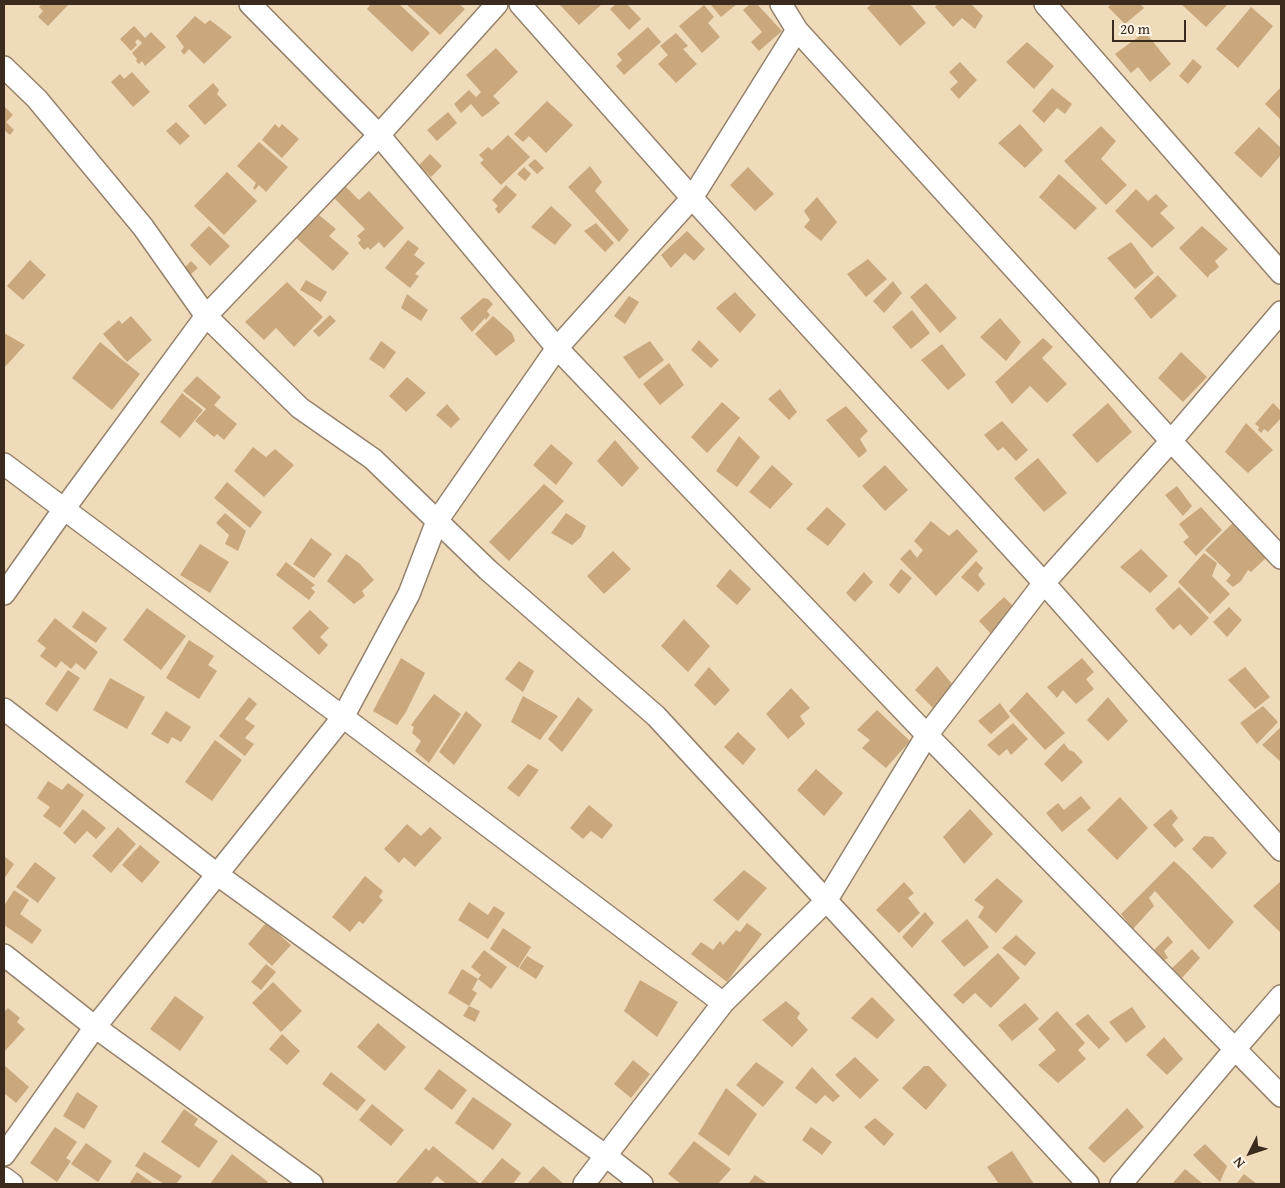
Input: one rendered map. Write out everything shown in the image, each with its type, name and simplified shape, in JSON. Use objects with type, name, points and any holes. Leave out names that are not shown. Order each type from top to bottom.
[{"type":"street","points":[[250,4],[379,135],[557,348],[927,735],[1281,1096]]},
{"type":"street","points":[[4,594],[206,316],[379,135],[497,4]]},
{"type":"street","points":[[520,4],[692,198],[1044,583],[1281,850]]},
{"type":"street","points":[[781,4],[797,30],[1281,558]]},
{"type":"street","points":[[1045,4],[1281,273]]},
{"type":"street","points":[[4,1155],[95,1027],[343,717],[409,594],[437,522],[557,348],[692,198],[797,30]]},
{"type":"street","points":[[4,68],[36,99],[142,227],[206,316],[300,408],[373,460],[488,570],[656,716],[1088,1184]]},
{"type":"street","points":[[584,1184],[723,1004],[826,901],[927,735],[1044,583],[1281,312]]},
{"type":"street","points":[[4,464],[723,1004]]},
{"type":"street","points":[[4,709],[218,874],[642,1184]]},
{"type":"street","points":[[4,955],[95,1027],[312,1184]]},
{"type":"street","points":[[1121,1184],[1281,996]]},
{"type":"street","points":[[4,1178],[12,1184]]},
{"type":"building","points":[[42,4],[69,4],[48,26],[38,17],[43,11],[39,7]]},
{"type":"building","points":[[371,4],[399,4],[430,33],[412,52],[367,9]]},
{"type":"building","points":[[406,4],[459,4],[465,9],[440,35]]},
{"type":"building","points":[[559,4],[602,4],[579,25]]},
{"type":"building","points":[[616,4],[627,4],[641,19],[629,30],[610,9]]},
{"type":"building","points":[[710,4],[737,4],[721,17]]},
{"type":"building","points":[[750,4],[757,4],[782,31],[759,51],[751,42],[762,32],[743,10]]},
{"type":"building","points":[[872,4],[910,4],[926,23],[900,46],[867,8]]},
{"type":"building","points":[[938,4],[971,4],[983,16],[975,29],[962,18],[953,27],[935,7]]},
{"type":"building","points":[[1112,4],[1140,4],[1144,8],[1125,24],[1108,7]]},
{"type":"building","points":[[1181,4],[1228,4],[1206,27]]},
{"type":"building","points":[[704,5],[714,17],[708,23],[720,37],[702,53],[679,26]]},
{"type":"building","points":[[1251,7],[1273,26],[1238,68],[1216,49]]},
{"type":"building","points":[[195,16],[205,24],[210,20],[232,37],[204,64],[189,49],[184,55],[181,51],[184,47],[176,36]]},
{"type":"building","points":[[134,26],[145,38],[151,32],[166,47],[145,66],[142,61],[139,64],[136,61],[137,59],[132,53],[142,43],[138,39],[135,42],[137,45],[131,51],[120,39]]},
{"type":"building","points":[[648,27],[661,42],[624,75],[616,66],[622,60],[617,54]]},
{"type":"building","points":[[1145,32],[1171,64],[1150,82],[1138,67],[1131,73],[1115,54]]},
{"type":"building","points":[[676,33],[688,46],[683,49],[697,64],[676,83],[658,64],[668,55],[660,46]]},
{"type":"building","points":[[1027,42],[1054,66],[1034,89],[1006,62]]},
{"type":"building","points":[[496,48],[518,72],[493,96],[500,103],[488,113],[482,117],[471,104],[461,113],[454,104],[469,90],[476,97],[481,92],[466,75]]},
{"type":"building","points":[[1193,59],[1202,67],[1188,84],[1179,76]]},
{"type":"building","points":[[960,62],[977,80],[959,99],[950,89],[958,82],[949,72]]},
{"type":"building","points":[[132,72],[150,92],[133,107],[111,82],[120,74],[124,79]]},
{"type":"building","points":[[213,83],[219,90],[217,94],[227,105],[205,125],[188,106]]},
{"type":"building","points":[[1281,87],[1281,120],[1265,104]]},
{"type":"building","points":[[1052,88],[1072,104],[1065,114],[1057,108],[1044,123],[1032,111]]},
{"type":"building","points":[[547,101],[573,125],[546,153],[529,136],[523,142],[514,134]]},
{"type":"building","points":[[4,106],[13,115],[6,122],[14,130],[10,135],[4,130]]},
{"type":"building","points":[[448,112],[457,123],[437,141],[427,130]]},
{"type":"building","points":[[176,122],[190,136],[180,145],[166,131]]},
{"type":"building","points":[[275,124],[279,128],[282,124],[299,139],[282,158],[262,140]]},
{"type":"building","points":[[1020,124],[1043,150],[1025,168],[998,143]]},
{"type":"building","points":[[1101,126],[1116,141],[1101,159],[1127,185],[1106,205],[1064,161]]},
{"type":"building","points":[[1259,127],[1281,148],[1281,155],[1261,178],[1234,153]]},
{"type":"building","points":[[508,135],[530,157],[501,185],[480,163],[484,160],[479,155],[488,147],[492,150]]},
{"type":"building","points":[[259,142],[288,167],[266,192],[259,185],[255,190],[253,188],[256,183],[237,166]]},
{"type":"building","points":[[430,154],[442,166],[431,177],[419,165]]},
{"type":"building","points":[[535,159],[544,168],[537,174],[528,165]]},
{"type":"building","points":[[590,166],[602,182],[595,191],[629,230],[619,242],[568,187]]},
{"type":"building","points":[[524,167],[531,174],[525,181],[517,174]]},
{"type":"building","points":[[748,167],[774,194],[755,211],[730,185]]},
{"type":"building","points":[[227,172],[257,201],[224,235],[194,206]]},
{"type":"building","points":[[1059,174],[1097,208],[1075,230],[1039,197]]},
{"type":"building","points":[[506,185],[517,195],[499,214],[495,209],[498,206],[492,200]]},
{"type":"building","points":[[345,186],[359,200],[369,191],[404,228],[384,248],[379,242],[370,250],[368,247],[364,250],[358,243],[361,240],[357,236],[365,229],[333,197]]},
{"type":"building","points":[[1136,189],[1148,201],[1156,194],[1168,206],[1160,213],[1175,228],[1152,248],[1115,211]]},
{"type":"building","points":[[817,197],[837,222],[821,241],[804,227],[810,220],[804,211]]},
{"type":"building","points":[[551,206],[572,225],[555,245],[531,227]]},
{"type":"building","points":[[319,215],[336,229],[329,236],[349,253],[333,271],[294,236],[311,217],[314,220]]},
{"type":"building","points":[[596,223],[614,243],[605,252],[584,231]]},
{"type":"building","points":[[209,226],[230,246],[210,266],[190,245]]},
{"type":"building","points":[[1202,226],[1228,249],[1215,261],[1219,267],[1208,278],[1179,248]]},
{"type":"building","points":[[687,231],[705,249],[694,261],[685,253],[671,268],[661,255]]},
{"type":"building","points":[[408,240],[419,248],[414,255],[425,263],[415,274],[419,276],[410,288],[385,268]]},
{"type":"building","points":[[1131,242],[1154,273],[1135,289],[1107,258]]},
{"type":"building","points":[[868,259],[887,279],[866,297],[847,274]]},
{"type":"building","points":[[30,260],[46,275],[23,300],[7,286]]},
{"type":"building","points":[[191,261],[198,268],[190,275],[184,268]]},
{"type":"building","points":[[1158,275],[1177,296],[1151,319],[1134,298]]},
{"type":"building","points":[[306,280],[327,292],[321,302],[300,290]]},
{"type":"building","points":[[893,281],[902,293],[884,313],[873,301]]},
{"type":"building","points":[[287,282],[323,317],[294,347],[276,328],[264,340],[245,322]]},
{"type":"building","points":[[926,283],[957,318],[940,333],[910,297]]},
{"type":"building","points":[[735,292],[756,315],[740,333],[716,308]]},
{"type":"building","points":[[407,294],[428,310],[421,321],[401,308]]},
{"type":"building","points":[[629,296],[639,302],[625,324],[614,316]]},
{"type":"building","points":[[483,298],[488,299],[493,304],[487,311],[490,315],[472,332],[460,318]]},
{"type":"building","points":[[912,310],[930,333],[911,349],[892,327]]},
{"type":"building","points":[[330,315],[336,321],[319,337],[313,331]]},
{"type":"building","points":[[131,316],[152,340],[127,362],[103,334],[119,320],[122,324]]},
{"type":"building","points":[[493,316],[512,333],[515,341],[496,356],[475,334]]},
{"type":"building","points":[[1000,318],[1021,342],[1006,361],[980,337]]},
{"type":"building","points":[[4,333],[25,345],[4,368]]},
{"type":"building","points":[[1043,338],[1053,347],[1042,358],[1067,384],[1047,403],[1030,386],[1012,404],[995,382]]},
{"type":"building","points":[[699,340],[719,360],[711,368],[691,350]]},
{"type":"building","points":[[381,341],[396,352],[384,369],[369,359]]},
{"type":"building","points":[[650,341],[664,360],[639,379],[623,357]]},
{"type":"building","points":[[100,342],[140,374],[112,410],[72,378]]},
{"type":"building","points":[[942,344],[966,375],[948,390],[921,360]]},
{"type":"building","points":[[1181,352],[1207,377],[1183,402],[1158,378]]},
{"type":"building","points":[[669,363],[684,385],[660,405],[643,384]]},
{"type":"building","points":[[197,376],[221,397],[214,405],[237,424],[224,440],[217,434],[214,437],[195,421],[206,409],[183,391]]},
{"type":"building","points":[[407,377],[426,393],[406,412],[389,396]]},
{"type":"building","points":[[780,389],[797,412],[789,420],[768,399]]},
{"type":"building","points":[[182,393],[203,410],[180,438],[160,422]]},
{"type":"building","points":[[722,402],[740,418],[707,453],[691,437]]},
{"type":"building","points":[[1108,403],[1132,432],[1097,463],[1072,435]]},
{"type":"building","points":[[1273,403],[1281,411],[1281,418],[1268,432],[1264,429],[1261,433],[1258,430],[1259,427],[1255,424]]},
{"type":"building","points":[[447,404],[460,419],[451,428],[436,415]]},
{"type":"building","points":[[846,406],[868,431],[860,439],[867,451],[859,458],[826,420]]},
{"type":"building","points":[[1002,421],[1028,450],[1016,461],[1003,447],[998,451],[984,435]]},
{"type":"building","points":[[1246,423],[1273,450],[1248,473],[1225,452]]},
{"type":"building","points":[[739,436],[760,457],[737,487],[716,471]]},
{"type":"building","points":[[615,440],[639,468],[622,487],[597,461]]},
{"type":"building","points":[[551,444],[573,463],[556,485],[533,465]]},
{"type":"building","points":[[253,447],[266,457],[275,449],[294,465],[264,497],[234,471]]},
{"type":"building","points":[[1038,458],[1067,493],[1044,512],[1014,478]]},
{"type":"building","points":[[772,465],[793,484],[770,509],[749,492]]},
{"type":"building","points":[[885,465],[908,490],[885,511],[862,486]]},
{"type":"building","points":[[227,482],[262,512],[250,528],[214,498]]},
{"type":"building","points":[[544,484],[564,501],[509,561],[489,542]]},
{"type":"building","points":[[1177,486],[1192,506],[1183,516],[1165,495]]},
{"type":"building","points":[[827,507],[846,524],[828,546],[806,529]]},
{"type":"building","points":[[1201,507],[1222,530],[1196,556],[1183,542],[1189,537],[1179,524]]},
{"type":"building","points":[[225,513],[246,531],[238,551],[225,544],[229,535],[216,523]]},
{"type":"building","points":[[566,513],[586,526],[581,537],[572,545],[551,533]]},
{"type":"building","points":[[1236,520],[1268,556],[1251,572],[1248,570],[1241,581],[1233,587],[1226,581],[1231,575],[1205,550]]},
{"type":"building","points":[[931,521],[949,536],[957,529],[978,551],[936,596],[900,559],[910,549],[917,558],[923,550],[914,541]]},
{"type":"building","points":[[311,538],[332,554],[314,578],[293,564]]},
{"type":"building","points":[[200,544],[229,562],[210,593],[180,575]]},
{"type":"building","points":[[1141,549],[1168,576],[1150,593],[1120,567]]},
{"type":"building","points":[[613,551],[631,569],[604,594],[587,576]]},
{"type":"building","points":[[1204,553],[1217,563],[1212,576],[1230,594],[1210,614],[1178,582]]},
{"type":"building","points":[[346,554],[359,563],[374,580],[362,591],[365,596],[354,604],[327,581]]},
{"type":"building","points":[[976,561],[983,568],[978,575],[985,584],[978,592],[961,577]]},
{"type":"building","points":[[286,562],[315,585],[311,588],[315,592],[309,600],[276,575]]},
{"type":"building","points":[[730,569],[751,589],[737,605],[716,586]]},
{"type":"building","points":[[901,569],[912,578],[899,594],[889,585]]},
{"type":"building","points":[[864,572],[873,582],[855,602],[846,593]]},
{"type":"building","points":[[1179,587],[1209,618],[1191,636],[1180,624],[1173,630],[1155,609]]},
{"type":"building","points":[[1004,597],[1017,610],[992,635],[979,621]]},
{"type":"building","points":[[1229,607],[1242,620],[1227,637],[1213,622]]},
{"type":"building","points":[[147,608],[186,636],[161,670],[123,640]]},
{"type":"building","points":[[310,610],[329,628],[320,637],[328,645],[319,655],[292,628]]},
{"type":"building","points":[[83,611],[107,628],[96,643],[72,627]]},
{"type":"building","points":[[55,618],[98,652],[85,670],[76,663],[71,669],[61,661],[56,668],[40,656],[46,648],[37,641]]},
{"type":"building","points":[[684,619],[710,646],[688,672],[661,646]]},
{"type":"building","points":[[189,640],[214,656],[208,665],[217,671],[199,699],[166,678]]},
{"type":"building","points":[[401,658],[425,673],[406,712],[397,725],[373,711]]},
{"type":"building","points":[[1082,658],[1094,672],[1086,679],[1094,689],[1076,704],[1063,690],[1057,698],[1047,687]]},
{"type":"building","points":[[519,661],[534,671],[523,692],[505,679]]},
{"type":"building","points":[[937,666],[953,685],[933,708],[915,690]]},
{"type":"building","points":[[709,667],[730,690],[715,706],[694,685]]},
{"type":"building","points":[[1245,667],[1270,697],[1255,709],[1228,680]]},
{"type":"building","points":[[68,670],[80,678],[57,712],[45,704]]},
{"type":"building","points":[[110,678],[145,697],[127,729],[93,710]]},
{"type":"building","points":[[791,688],[810,708],[800,716],[805,724],[788,739],[766,714]]},
{"type":"building","points":[[1027,692],[1065,733],[1045,750],[1009,711]]},
{"type":"building","points":[[434,694],[461,714],[429,763],[415,751],[421,741],[412,733],[414,727],[411,725]]},
{"type":"building","points":[[523,696],[558,716],[540,740],[511,722]]},
{"type":"building","points":[[249,697],[257,704],[245,719],[255,726],[245,738],[254,744],[245,756],[219,736]]},
{"type":"building","points":[[578,697],[593,710],[562,752],[548,739]]},
{"type":"building","points":[[1108,697],[1128,721],[1108,741],[1087,720]]},
{"type":"building","points":[[1000,703],[1010,717],[991,734],[978,721]]},
{"type":"building","points":[[1263,706],[1278,722],[1257,744],[1240,723]]},
{"type":"building","points":[[877,710],[910,741],[886,768],[862,748],[870,740],[857,730]]},
{"type":"building","points":[[166,711],[191,727],[181,742],[172,737],[168,744],[151,734]]},
{"type":"building","points":[[466,711],[482,725],[454,765],[439,752]]},
{"type":"building","points":[[1013,723],[1028,739],[1011,755],[1007,749],[999,756],[987,745]]},
{"type":"building","points":[[1281,727],[1281,762],[1262,745]]},
{"type":"building","points":[[738,732],[756,749],[743,765],[724,747]]},
{"type":"building","points":[[215,740],[242,760],[212,801],[185,782]]},
{"type":"building","points":[[1064,743],[1083,762],[1062,782],[1044,764]]},
{"type":"building","points":[[528,764],[539,770],[519,797],[507,788]]},
{"type":"building","points":[[816,769],[843,793],[824,816],[797,790]]},
{"type":"building","points":[[48,781],[62,790],[68,783],[84,795],[60,828],[43,816],[50,807],[37,798]]},
{"type":"building","points":[[1081,796],[1091,808],[1062,832],[1046,813],[1058,803],[1064,810]]},
{"type":"building","points":[[1120,797],[1148,828],[1117,860],[1087,830]]},
{"type":"building","points":[[589,805],[613,825],[602,839],[591,831],[583,839],[570,828]]},
{"type":"building","points":[[83,809],[106,828],[96,839],[87,831],[75,844],[63,833]]},
{"type":"building","points":[[970,809],[993,834],[964,864],[943,837]]},
{"type":"building","points":[[1171,809],[1178,818],[1172,825],[1184,840],[1175,848],[1153,825]]},
{"type":"building","points":[[407,824],[421,836],[430,827],[442,838],[415,867],[404,857],[399,863],[384,849]]},
{"type":"building","points":[[118,827],[136,844],[111,873],[92,856]]},
{"type":"building","points":[[1204,836],[1213,837],[1227,853],[1212,869],[1192,849]]},
{"type":"building","points":[[140,845],[160,862],[142,883],[122,865]]},
{"type":"building","points":[[4,856],[14,864],[4,879]]},
{"type":"building","points":[[1174,861],[1234,922],[1209,950],[1155,891],[1149,898],[1154,906],[1133,929],[1121,914]]},
{"type":"building","points":[[35,862],[56,878],[38,903],[16,887]]},
{"type":"building","points":[[744,870],[767,888],[738,921],[713,900]]},
{"type":"building","points":[[365,876],[383,891],[379,897],[383,900],[363,924],[359,921],[350,932],[332,917]]},
{"type":"building","points":[[997,878],[1023,901],[996,933],[978,917],[984,907],[974,900]]},
{"type":"building","points":[[904,882],[914,893],[908,898],[920,913],[899,933],[876,910]]},
{"type":"building","points":[[1281,883],[1281,933],[1253,906]]},
{"type":"building","points":[[14,890],[29,900],[20,914],[42,930],[32,944],[4,925],[4,906]]},
{"type":"building","points":[[469,902],[488,915],[494,906],[505,913],[488,939],[458,920]]},
{"type":"building","points":[[925,912],[934,923],[912,948],[902,937]]},
{"type":"building","points":[[967,919],[989,947],[964,967],[941,941]]},
{"type":"building","points":[[266,923],[291,945],[272,966],[248,944]]},
{"type":"building","points":[[747,923],[762,934],[727,982],[691,954],[701,942],[713,950],[720,941],[723,945],[736,930],[740,932]]},
{"type":"building","points":[[503,928],[531,947],[518,968],[490,949]]},
{"type":"building","points":[[1016,935],[1036,953],[1025,966],[1002,948]]},
{"type":"building","points":[[1168,936],[1173,942],[1164,951],[1168,958],[1162,961],[1153,951]]},
{"type":"building","points":[[1192,949],[1200,958],[1181,979],[1171,969]]},
{"type":"building","points":[[484,950],[507,967],[491,989],[478,979],[481,975],[471,967]]},
{"type":"building","points":[[998,953],[1020,978],[991,1008],[975,993],[963,1004],[953,995]]},
{"type":"building","points":[[527,956],[544,966],[536,979],[519,968]]},
{"type":"building","points":[[266,964],[276,972],[261,990],[251,982]]},
{"type":"building","points":[[462,969],[478,979],[472,990],[477,993],[469,1006],[448,993]]},
{"type":"building","points":[[640,980],[678,1002],[657,1037],[624,1011]]},
{"type":"building","points":[[273,982],[302,1011],[281,1032],[252,1003]]},
{"type":"building","points":[[175,996],[204,1017],[180,1051],[150,1029]]},
{"type":"building","points":[[872,997],[895,1020],[877,1039],[851,1018]]},
{"type":"building","points":[[786,1001],[800,1013],[797,1018],[808,1030],[792,1047],[762,1020]]},
{"type":"building","points":[[1025,1003],[1039,1019],[1012,1041],[998,1025]]},
{"type":"building","points":[[469,1006],[480,1011],[475,1022],[463,1016]]},
{"type":"building","points":[[1132,1007],[1146,1027],[1126,1043],[1109,1022]]},
{"type":"building","points":[[8,1008],[20,1018],[17,1022],[25,1029],[4,1052],[4,1012]]},
{"type":"building","points":[[1057,1011],[1085,1043],[1078,1050],[1086,1059],[1058,1083],[1038,1065],[1056,1050],[1038,1029]]},
{"type":"building","points":[[1088,1014],[1110,1039],[1099,1049],[1075,1024]]},
{"type":"building","points":[[378,1023],[406,1047],[385,1071],[357,1047]]},
{"type":"building","points":[[282,1034],[300,1051],[287,1065],[269,1049]]},
{"type":"building","points":[[1164,1037],[1183,1059],[1167,1075],[1146,1055]]},
{"type":"building","points":[[855,1057],[879,1080],[860,1099],[835,1075]]},
{"type":"building","points":[[633,1060],[650,1074],[631,1098],[614,1084]]},
{"type":"building","points":[[756,1062],[784,1082],[763,1107],[736,1085]]},
{"type":"building","points":[[4,1065],[29,1087],[16,1103],[4,1093]]},
{"type":"building","points":[[924,1066],[929,1066],[947,1085],[926,1110],[902,1088]]},
{"type":"building","points":[[812,1067],[840,1096],[833,1102],[825,1095],[816,1104],[795,1088]]},
{"type":"building","points":[[439,1069],[467,1090],[452,1110],[424,1089]]},
{"type":"building","points":[[331,1072],[366,1100],[357,1111],[322,1084]]},
{"type":"building","points":[[726,1088],[757,1114],[729,1156],[698,1134]]},
{"type":"building","points":[[77,1092],[98,1106],[84,1129],[63,1116]]},
{"type":"building","points":[[473,1097],[512,1124],[493,1150],[455,1123]]},
{"type":"building","points":[[372,1104],[404,1130],[391,1146],[359,1120]]},
{"type":"building","points":[[1127,1108],[1144,1127],[1104,1163],[1088,1148]]},
{"type":"building","points":[[184,1109],[198,1119],[194,1125],[218,1141],[199,1168],[161,1142]]},
{"type":"building","points":[[875,1118],[894,1134],[884,1146],[864,1127]]},
{"type":"building","points":[[55,1127],[77,1142],[66,1158],[71,1161],[57,1182],[30,1163]]},
{"type":"building","points":[[811,1127],[832,1142],[822,1155],[802,1140]]},
{"type":"building","points":[[694,1141],[731,1169],[718,1184],[681,1184],[668,1174]]},
{"type":"building","points":[[86,1143],[112,1161],[98,1182],[71,1164]]},
{"type":"building","points":[[1205,1144],[1227,1166],[1220,1182],[1193,1155]]},
{"type":"building","points":[[433,1146],[480,1184],[446,1184],[437,1176],[430,1184],[395,1184],[426,1148],[429,1151]]},
{"type":"building","points":[[1012,1151],[1034,1184],[999,1184],[987,1167]]},
{"type":"building","points":[[144,1152],[182,1176],[176,1184],[164,1184],[135,1166]]},
{"type":"building","points":[[232,1154],[268,1182],[266,1184],[210,1184]]},
{"type":"building","points":[[502,1158],[521,1173],[513,1184],[480,1184]]},
{"type":"building","points":[[543,1166],[564,1184],[527,1184]]},
{"type":"building","points":[[1185,1169],[1203,1184],[1172,1184]]},
{"type":"building","points":[[137,1172],[154,1184],[129,1184]]},
{"type":"building","points":[[1244,1174],[1257,1184],[1236,1184]]},
{"type":"building","points":[[755,1175],[768,1184],[748,1184]]}]
